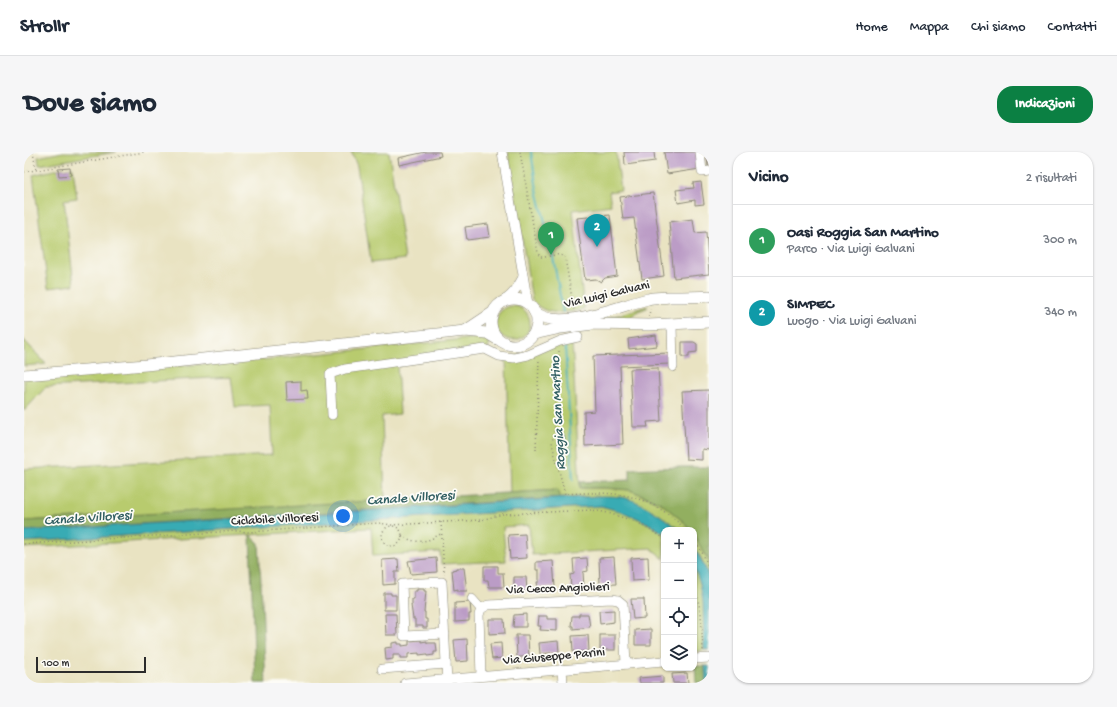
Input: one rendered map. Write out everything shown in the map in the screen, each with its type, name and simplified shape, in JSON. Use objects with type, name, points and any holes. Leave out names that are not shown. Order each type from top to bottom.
[{"type":"main road","name":"Via Luigi Galvani","points":[[560,324],[649,298],[709,296]]},
{"type":"main road","points":[[497,339],[490,327],[490,322],[492,313],[497,305],[505,300],[521,300],[531,307],[539,316],[560,324]]},
{"type":"main road","points":[[531,307],[537,323],[534,334]]},
{"type":"main road","points":[[465,331],[492,313]]},
{"type":"main road","name":"Via Luigi Galvani","points":[[560,324],[649,326],[709,322]]},
{"type":"main road","points":[[24,375],[146,365],[465,331],[487,333],[504,344],[517,345],[528,340],[534,334],[560,324]]},
{"type":"street","points":[[502,152],[523,277],[531,307]]},
{"type":"street","points":[[700,152],[702,172],[709,171]]},
{"type":"street","points":[[505,300],[511,296],[523,277]]},
{"type":"street","points":[[672,324],[673,367]]},
{"type":"street","points":[[332,415],[330,374],[345,369],[485,349],[500,356],[514,358],[528,355],[560,341],[578,337]]},
{"type":"street","points":[[445,634],[404,636],[402,584],[442,582],[445,634],[447,681]]},
{"type":"street","points":[[472,599],[481,609],[481,676]]},
{"type":"street","name":"Via Cecco Angiolieri","points":[[481,609],[488,605],[612,599],[618,600],[623,604],[626,664]]},
{"type":"street","name":"Via Giuseppe Parini","points":[[405,683],[447,681],[481,676],[661,661]]},
{"type":"street","points":[[382,669],[446,664]]},
{"type":"street","points":[[562,669],[563,683]]},
{"type":"path","points":[[32,152],[36,170]]},
{"type":"path","points":[[24,172],[144,152]]},
{"type":"path","points":[[520,152],[538,254],[540,257],[563,255],[565,258],[575,313]]},
{"type":"path","points":[[560,341],[559,365],[554,388],[555,425],[552,444],[565,494],[598,492],[637,498],[662,511],[682,527]]},
{"type":"path","points":[[536,450],[539,350]]},
{"type":"path","name":"Ciclabile Villoresi","points":[[24,544],[236,531],[249,532],[379,523],[391,525],[481,520],[503,514],[592,510],[608,513],[637,522],[661,536]]},
{"type":"path","points":[[441,522],[444,578],[442,582]]},
{"type":"path","points":[[402,535],[400,543],[393,547],[385,544],[382,536],[386,528],[394,526],[398,528],[402,535],[410,540],[421,542],[433,538],[442,532]]},
{"type":"path","points":[[697,544],[709,568]]},
{"type":"path","points":[[697,596],[701,614],[706,656]]},
{"type":"green space","points":[[63,152],[116,152],[39,165],[38,157]]},
{"type":"green space","points":[[351,152],[389,152],[405,259],[371,263],[357,166]]},
{"type":"green space","points":[[508,152],[616,152],[621,190],[609,192],[611,205],[573,210],[584,309],[570,312],[549,311],[543,309],[532,300]]},
{"type":"green space","points":[[73,168],[77,198],[64,200],[74,285],[48,288],[33,175],[58,169]]},
{"type":"green space","points":[[513,306],[519,307],[525,311],[529,317],[529,329],[525,335],[519,339],[513,340],[507,339],[501,335],[497,329],[496,323],[497,317],[501,311],[507,307]]},
{"type":"green space","points":[[647,306],[647,308],[638,311],[627,320],[588,320],[611,317]]},
{"type":"green space","points":[[485,337],[490,342],[488,349],[397,365],[400,414],[382,416],[385,501],[24,521],[24,469],[272,455],[270,405],[235,407],[231,377],[46,387],[24,411],[24,377],[260,360]]},
{"type":"green space","points":[[24,340],[46,364],[24,366]]},
{"type":"green space","points":[[572,341],[580,488],[630,490],[661,503],[688,527],[676,527],[660,515],[599,496],[561,498],[557,490],[510,493],[506,359]]},
{"type":"green space","points":[[709,467],[709,562],[697,540],[697,527],[688,527],[661,503],[630,490],[580,488],[580,482],[630,480],[630,469]]},
{"type":"green space","points":[[558,490],[561,498],[24,531],[24,521]]},
{"type":"green space","points":[[601,506],[634,517],[661,532],[661,556],[651,548],[532,555],[529,525],[503,527],[506,561],[441,564],[440,552],[373,556],[371,528],[24,548],[24,542]]},
{"type":"green space","points":[[250,535],[259,543],[266,683],[255,683]]},
{"type":"green space","points":[[697,540],[709,562],[709,579],[707,571],[697,552]]},
{"type":"green space","points":[[697,574],[703,597],[704,650],[697,651]]},
{"type":"green space","points":[[697,666],[705,666],[706,683],[696,683],[695,671],[697,671]]},
{"type":"water","points":[[562,434],[566,437],[564,444],[566,451],[564,453],[559,444]]},
{"type":"water","points":[[609,496],[626,498],[641,504],[676,527],[661,527],[661,532],[634,517],[601,506],[24,542],[24,531]]},
{"type":"water","points":[[697,553],[703,563],[709,579],[709,650],[704,650],[703,602],[697,576]]},
{"type":"water","points":[[705,666],[709,666],[709,683],[706,683]]},
{"type":"building","points":[[426,152],[440,152],[441,156],[399,165],[398,158]]},
{"type":"building","points":[[624,152],[654,152],[655,161],[625,165]]},
{"type":"building","points":[[664,152],[698,152],[700,169],[667,174]]},
{"type":"building","points":[[706,152],[709,152],[709,166],[708,166]]},
{"type":"building","points":[[70,168],[71,175],[59,176],[58,169]]},
{"type":"building","points":[[701,182],[704,204],[695,205],[695,200],[678,203],[676,190],[694,188],[693,183]]},
{"type":"building","points":[[653,193],[664,276],[642,279],[634,218],[623,219],[620,197]]},
{"type":"building","points":[[610,215],[617,276],[605,278],[601,282],[596,279],[585,280],[577,218]]},
{"type":"building","points":[[693,219],[695,233],[706,232],[709,274],[674,278],[669,222]]},
{"type":"building","points":[[488,224],[490,237],[467,240],[465,227]]},
{"type":"building","points":[[656,335],[657,346],[629,349],[628,339]]},
{"type":"building","points":[[682,342],[694,342],[697,344],[697,352],[689,353],[689,357],[682,357]]},
{"type":"building","points":[[670,353],[670,364],[620,366],[623,444],[585,446],[584,412],[595,411],[593,356]]},
{"type":"building","points":[[658,368],[661,421],[647,422],[648,427],[633,427],[630,369]]},
{"type":"building","points":[[301,381],[301,391],[307,390],[308,399],[287,400],[286,382]]},
{"type":"building","points":[[709,390],[709,450],[702,449],[702,460],[686,459],[682,391]]},
{"type":"building","points":[[525,534],[527,558],[510,559],[508,535]]},
{"type":"building","points":[[614,557],[616,584],[600,585],[599,558]]},
{"type":"building","points":[[648,557],[649,580],[632,581],[631,558]]},
{"type":"building","points":[[436,558],[437,572],[411,574],[408,561]]},
{"type":"building","points":[[587,558],[588,571],[583,572],[584,588],[571,589],[570,575],[574,574],[573,559]]},
{"type":"building","points":[[398,559],[399,572],[395,572],[395,584],[383,585],[382,560]]},
{"type":"building","points":[[553,561],[555,587],[538,588],[537,582],[539,582],[539,570],[536,570],[536,562]]},
{"type":"building","points":[[484,566],[498,566],[498,573],[503,573],[504,587],[489,587],[488,580],[484,580]]},
{"type":"building","points":[[456,568],[464,568],[467,591],[458,591],[458,589],[454,590],[452,570]]},
{"type":"building","points":[[514,577],[526,577],[527,591],[514,591]]},
{"type":"building","points":[[417,589],[424,589],[424,591],[426,591],[424,612],[425,619],[427,619],[427,628],[423,628],[423,626],[415,626],[415,619],[413,619],[411,605],[412,599],[414,599],[414,591],[417,591]]},
{"type":"building","points":[[384,593],[396,595],[396,610],[384,610]]},
{"type":"building","points":[[631,599],[644,599],[645,618],[633,619]]},
{"type":"building","points":[[470,602],[471,614],[469,614],[469,621],[455,622],[455,603]]},
{"type":"building","points":[[614,610],[614,622],[600,624],[599,611]]},
{"type":"building","points":[[385,614],[396,614],[397,635],[386,635]]},
{"type":"building","points":[[526,614],[526,627],[513,627],[514,615]]},
{"type":"building","points":[[579,614],[588,614],[590,627],[573,629],[573,626],[571,626],[572,616],[579,616]]},
{"type":"building","points":[[539,616],[547,616],[547,619],[557,619],[557,631],[540,630],[541,626],[538,626]]},
{"type":"building","points":[[489,619],[504,619],[505,633],[489,634]]},
{"type":"building","points":[[651,629],[651,645],[635,645],[635,630]]},
{"type":"building","points":[[516,635],[528,635],[529,657],[517,657]]},
{"type":"building","points":[[588,635],[589,651],[573,652],[572,636]]},
{"type":"building","points":[[600,635],[615,635],[615,650],[600,650]]},
{"type":"building","points":[[467,639],[468,661],[456,662],[454,640]]},
{"type":"building","points":[[421,640],[421,642],[427,641],[427,643],[436,643],[437,652],[434,652],[434,655],[427,656],[427,654],[419,655],[419,653],[408,654],[408,658],[400,658],[400,655],[393,655],[393,659],[386,660],[385,648],[392,647],[392,643],[398,642],[398,644],[402,644],[402,646],[409,645],[409,641]]},
{"type":"building","points":[[558,641],[559,652],[540,654],[539,643]]},
{"type":"building","points":[[501,643],[502,658],[492,659],[490,644]]},
{"type":"building","points":[[687,673],[688,683],[673,683],[672,674]]},
{"type":"building","points":[[663,676],[663,683],[640,683],[639,678]]},
{"type":"waterway","name":"Roggia San Martino","points":[[531,152],[537,190],[551,246],[563,312]]},
{"type":"waterway","name":"Roggia San Martino","points":[[565,346],[573,480]]},
{"type":"place","name":"SIMPEC","points":[[597,247]]},
{"type":"place","name":"Oasi Roggia San Martino","points":[[551,255]]},
{"type":"water label","name":"Canale Villoresi","points":[[411,499]]},
{"type":"water label","name":"Canale Villoresi","points":[[88,519]]}]
